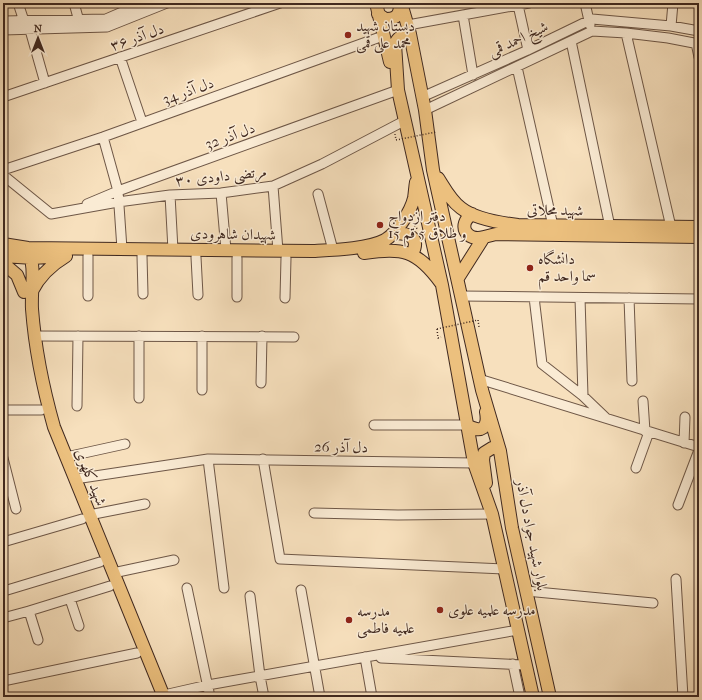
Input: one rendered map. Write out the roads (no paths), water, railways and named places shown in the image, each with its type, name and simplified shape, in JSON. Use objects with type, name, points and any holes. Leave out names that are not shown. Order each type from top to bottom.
[{"type":"main road","points":[[377,8],[385,19],[393,19],[398,15],[400,3]]},
{"type":"main road","points":[[400,3],[409,29],[425,110],[433,170],[481,384],[487,423],[485,427],[480,430],[474,430],[467,426]]},
{"type":"main road","points":[[377,8],[398,90],[442,285],[474,463],[491,510]]},
{"type":"main road","points":[[398,90],[395,44],[397,38],[409,29]]},
{"type":"main road","name":"شهید محلاتی","points":[[433,170],[450,196],[461,208],[472,214],[496,222],[518,225],[552,226],[699,227]]},
{"type":"main road","name":"شهیدان شاهرودی","points":[[3,244],[28,255],[237,258],[333,250],[376,244],[394,233],[406,216],[414,198],[417,173]]},
{"type":"main road","points":[[472,214],[467,218],[464,225],[466,232],[470,237],[477,239],[484,237]]},
{"type":"main road","points":[[394,233],[404,233],[415,241],[416,248],[412,254],[423,262],[442,285]]},
{"type":"main road","name":"شهید محلاتی","points":[[484,237],[496,234],[699,237]]},
{"type":"main road","points":[[458,278],[484,237]]},
{"type":"main road","name":"شهیدان شاهرودی","points":[[3,256],[122,249],[226,250],[282,255],[334,257],[397,251],[412,254]]},
{"type":"main road","name":"شهید کلهری","points":[[28,255],[30,360],[45,409],[75,479],[100,562],[137,653],[161,696]]},
{"type":"main road","points":[[3,263],[17,275],[28,292],[46,270],[67,256]]},
{"type":"main road","name":"شهید کلهری","points":[[28,292],[45,409],[46,429],[113,573],[161,696]]},
{"type":"main road","name":"بلوار شهید جواد دل آذر","points":[[481,384],[500,451],[512,528],[550,697]]},
{"type":"main road","points":[[500,451],[496,448],[492,448],[484,453],[483,460],[491,510],[533,697]]},
{"type":"street","points":[[18,3],[24,20]]},
{"type":"street","points":[[74,3],[79,24]]},
{"type":"street","points":[[3,30],[30,30],[106,19],[143,3]]},
{"type":"street","points":[[3,21],[24,20],[107,27],[167,3]]},
{"type":"street","name":"دل آذر ۳۶","points":[[3,97],[280,3]]},
{"type":"street","points":[[409,29],[463,15],[529,3]]},
{"type":"street","points":[[585,3],[588,21],[592,31]]},
{"type":"street","points":[[671,26],[673,3]]},
{"type":"street","points":[[518,5],[528,50]]},
{"type":"street","points":[[463,15],[473,75]]},
{"type":"street","name":"شیخ احمد قمی","points":[[422,97],[528,50],[592,19],[671,26],[699,31]]},
{"type":"street","points":[[30,30],[45,83]]},
{"type":"street","name":"شیخ احمد قمی","points":[[425,110],[592,31],[668,38],[698,44]]},
{"type":"street","points":[[626,33],[671,227]]},
{"type":"street","name":"دل آذر 34","points":[[3,170],[103,137],[383,36]]},
{"type":"street","points":[[571,41],[610,227]]},
{"type":"street","points":[[698,44],[699,57]]},
{"type":"street","points":[[120,57],[142,122]]},
{"type":"street","points":[[517,67],[552,226]]},
{"type":"street","name":"دل آذر 32","points":[[72,210],[118,191],[398,90]]},
{"type":"street","points":[[434,91],[432,99],[440,103]]},
{"type":"street","name":"۳۰ مرتضی داودی","points":[[3,175],[51,214],[118,202],[170,195],[221,193],[273,186],[322,164],[404,121]]},
{"type":"street","points":[[103,137],[118,191],[122,249]]},
{"type":"street","points":[[273,186],[282,255],[285,298]]},
{"type":"street","points":[[221,193],[226,250]]},
{"type":"street","points":[[318,194],[333,250]]},
{"type":"street","points":[[170,195],[173,250]]},
{"type":"street","points":[[88,256],[88,296]]},
{"type":"street","points":[[142,256],[143,294]]},
{"type":"street","points":[[196,257],[198,295]]},
{"type":"street","points":[[237,258],[237,297]]},
{"type":"street","points":[[462,296],[699,299]]},
{"type":"street","points":[[534,297],[542,364],[584,396],[609,420]]},
{"type":"street","points":[[580,298],[584,396]]},
{"type":"street","points":[[629,298],[632,381]]},
{"type":"street","points":[[35,336],[294,336]]},
{"type":"street","points":[[78,336],[78,406]]},
{"type":"street","points":[[139,398],[140,336]]},
{"type":"street","points":[[202,336],[202,390]]},
{"type":"street","points":[[261,383],[262,336]]},
{"type":"street","points":[[481,384],[609,420],[699,448],[678,505]]},
{"type":"street","points":[[636,468],[647,432],[643,402]]},
{"type":"street","points":[[3,410],[45,409]]},
{"type":"street","points":[[684,443],[685,417]]},
{"type":"street","points":[[374,425],[467,426]]},
{"type":"street","points":[[66,457],[125,444]]},
{"type":"street","points":[[3,458],[16,509]]},
{"type":"street","points":[[208,459],[224,588]]},
{"type":"street","name":"دل آذر 26","points":[[75,479],[208,459],[474,463]]},
{"type":"street","points":[[263,459],[280,559],[504,569]]},
{"type":"street","points":[[3,542],[86,517],[145,504]]},
{"type":"street","points":[[314,513],[398,515],[491,510]]},
{"type":"street","points":[[113,573],[174,560]]},
{"type":"street","points":[[4,591],[100,562]]},
{"type":"street","points":[[676,579],[683,697]]},
{"type":"street","points":[[3,618],[110,586]]},
{"type":"street","points":[[188,588],[210,697]]},
{"type":"street","points":[[301,590],[320,697]]},
{"type":"street","points":[[526,591],[653,602]]},
{"type":"street","points":[[250,596],[264,697]]},
{"type":"street","points":[[70,599],[79,626]]},
{"type":"street","points":[[29,611],[38,640]]},
{"type":"street","points":[[161,696],[208,685],[518,630]]},
{"type":"street","points":[[3,680],[137,653]]},
{"type":"street","points":[[365,657],[526,665]]},
{"type":"street","points":[[365,657],[372,697]]},
{"type":"street","points":[[513,664],[520,697]]},
{"type":"place","name":"دبستان شهید محمد علی قمی","points":[[348,35]]},
{"type":"place","name":"دفتر ازدواج 15 و طلاق 5 قم","points":[[380,225]]},
{"type":"place","name":"دانشگاه سما واحد قم","points":[[530,268]]},
{"type":"place","name":"مدرسه علمیه علوی","points":[[440,610]]},
{"type":"place","name":"مدرسه علمیه فاطمی","points":[[349,620]]}]
